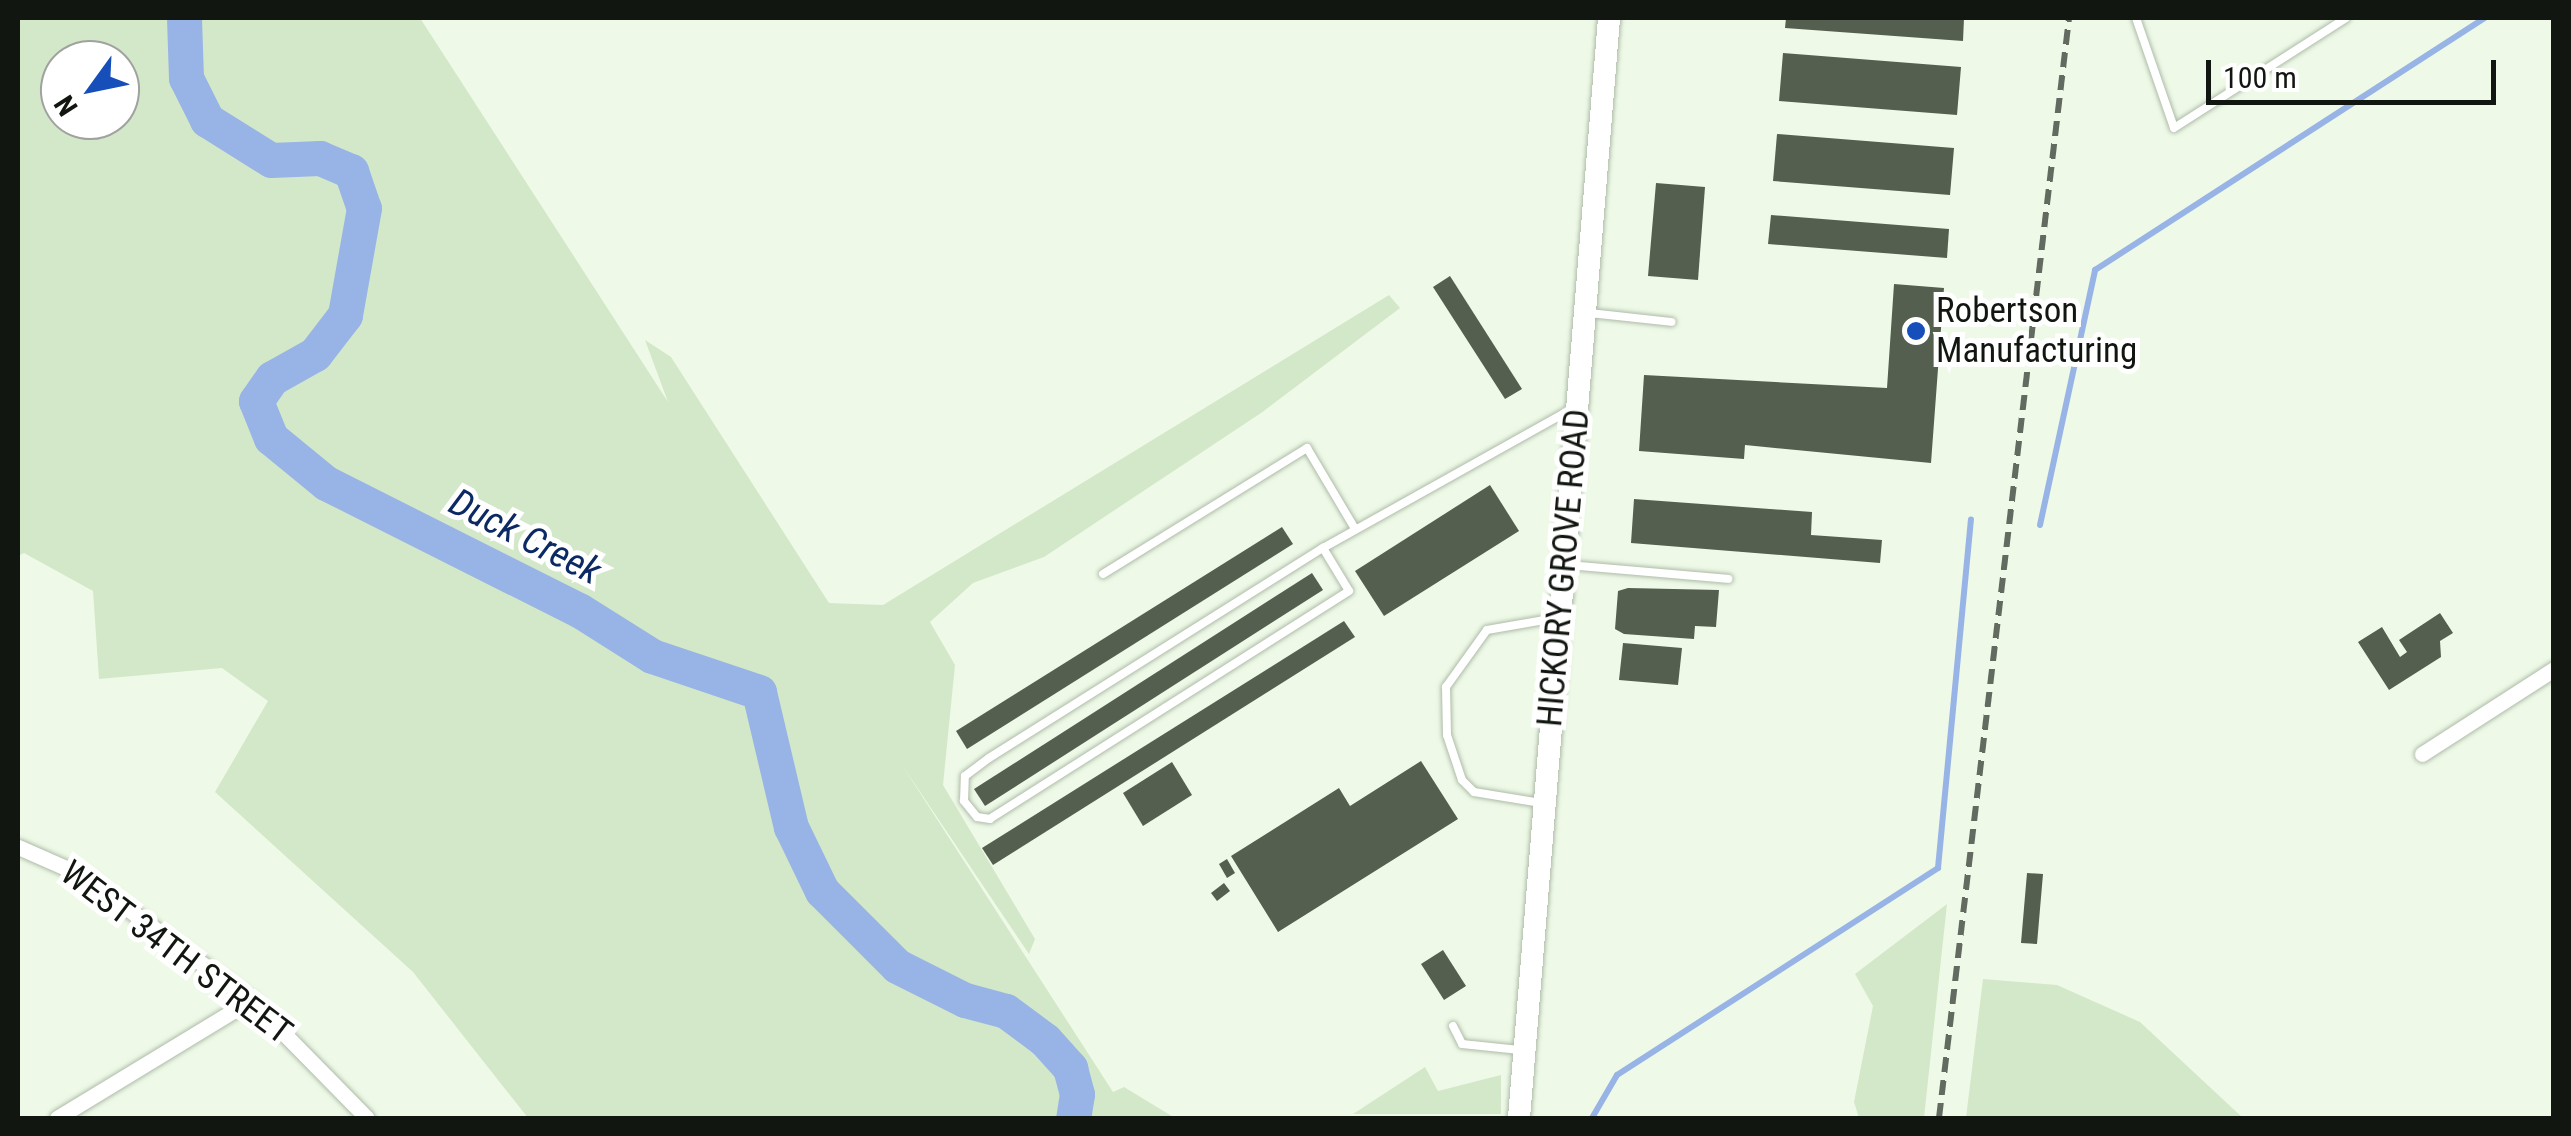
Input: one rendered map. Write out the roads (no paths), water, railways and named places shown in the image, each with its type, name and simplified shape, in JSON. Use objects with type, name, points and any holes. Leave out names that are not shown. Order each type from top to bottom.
[{"type":"main road","name":"HICKORY GROVE ROAD","points":[[1519,1118],[1608,18]]},
{"type":"street","points":[[2422,754],[2554,669]]},
{"type":"street","name":"WEST 34TH STREET","points":[[18,847],[82,876],[251,1000],[366,1118]]},
{"type":"street","points":[[57,1118],[251,1000]]},
{"type":"lane","points":[[2136,18],[2174,128],[2346,18]]},
{"type":"lane","points":[[1584,313],[1672,322]]},
{"type":"lane","points":[[1323,548],[1349,591],[990,819],[977,817],[964,801],[965,776],[990,758],[1323,548],[1577,406]]},
{"type":"lane","points":[[1103,574],[1307,448],[1355,529]]},
{"type":"lane","points":[[1564,565],[1728,579]]},
{"type":"lane","points":[[1545,804],[1474,792],[1462,780],[1447,735],[1446,686],[1487,630],[1560,618]]},
{"type":"lane","points":[[1454,1026],[1462,1044],[1525,1050]]},
{"type":"waterway","name":"Duck Creek","points":[[184,18],[186,78],[207,120],[271,160],[320,158],[351,171],[364,208],[345,315],[315,354],[272,378],[256,401],[271,438],[326,483],[579,610],[652,656],[759,692],[791,827],[822,891],[897,966],[965,1000],[1006,1011],[1045,1040],[1070,1068],[1077,1094],[1073,1118]]},
{"type":"waterway","points":[[2040,525],[2095,270],[2485,18]]},
{"type":"waterway","points":[[1592,1118],[1617,1075],[1938,868],[1971,520]]},
{"type":"railway","points":[[1939,1118],[2069,18]]},
{"type":"place","name":"Robertson Manufacturing","points":[[1916,331]]}]
